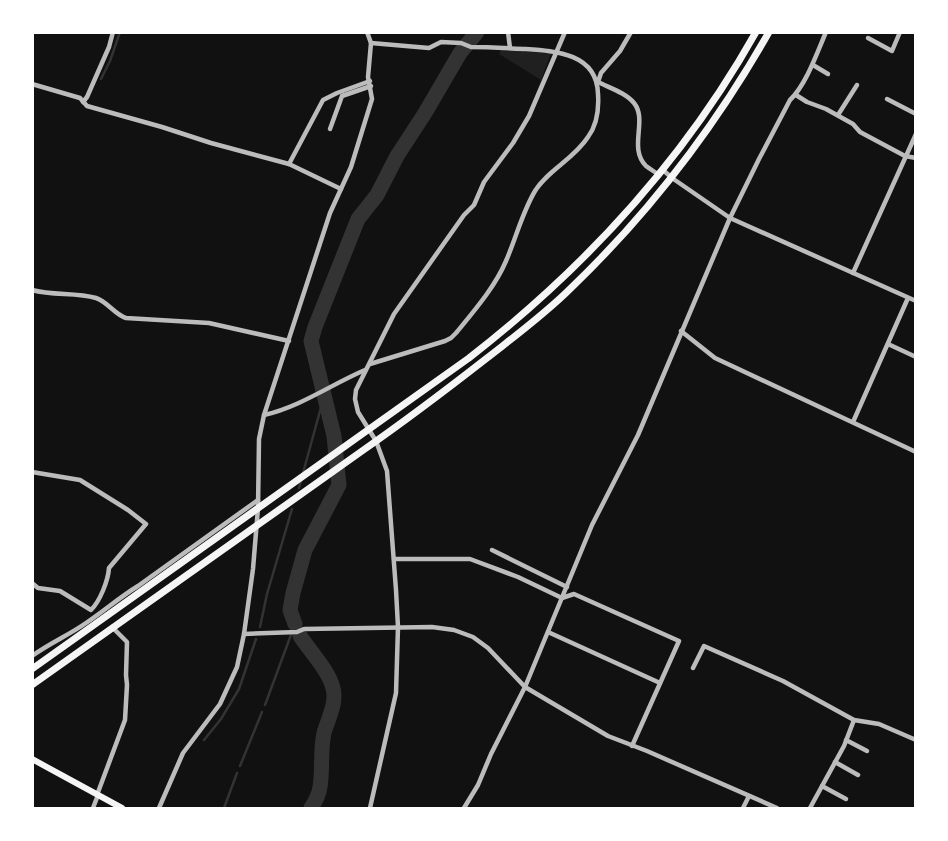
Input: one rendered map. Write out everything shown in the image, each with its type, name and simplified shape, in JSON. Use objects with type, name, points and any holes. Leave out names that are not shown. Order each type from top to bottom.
[{"type":"highway","points":[[32,669],[258,504],[341,449],[489,342],[553,287],[598,245],[662,173],[718,97],[756,32]]},
{"type":"highway","points":[[32,685],[376,442],[511,340],[570,290],[648,207],[672,178],[727,102],[769,32]]},
{"type":"main road","points":[[32,759],[122,808]]},
{"type":"street","points":[[83,102],[88,97],[114,32]]},
{"type":"street","points":[[159,808],[183,753],[208,722],[224,697],[237,667],[254,569],[259,439],[264,415],[330,213],[351,167],[372,99],[368,78],[371,43],[367,32]]},
{"type":"street","points":[[508,32],[510,48]]},
{"type":"street","points":[[370,808],[396,694],[398,627],[388,480],[381,451],[358,412],[355,399],[356,390],[394,314],[464,215],[474,205],[484,182],[524,125],[536,102],[565,32]]},
{"type":"street","points":[[370,364],[445,341],[456,332],[498,278],[534,192],[573,156],[590,136],[598,112],[598,82],[601,73],[620,51],[630,32]]},
{"type":"street","points":[[464,808],[478,785],[499,737],[525,687],[592,526],[638,435],[730,218],[790,100],[796,95],[813,65],[826,32]]},
{"type":"street","points":[[868,38],[892,51],[900,32]]},
{"type":"street","points":[[371,43],[430,48],[441,42],[471,47],[557,52],[580,60],[589,68],[598,82],[626,96],[639,110],[639,152],[646,165],[672,178],[730,218],[916,301]]},
{"type":"street","points":[[813,65],[828,74]]},
{"type":"street","points":[[32,84],[80,98],[87,106],[162,127],[211,144],[289,164],[341,190]]},
{"type":"street","points":[[289,164],[322,100],[337,93],[370,84]]},
{"type":"street","points":[[330,129],[342,96],[370,84]]},
{"type":"street","points":[[838,115],[857,85]]},
{"type":"street","points":[[796,95],[807,102],[838,115],[853,124],[860,132],[905,156],[916,158]]},
{"type":"street","points":[[887,99],[916,114]]},
{"type":"street","points":[[853,273],[916,134]]},
{"type":"street","points":[[32,290],[47,294],[71,293],[98,299],[119,316],[126,318],[209,323],[289,341]]},
{"type":"street","points":[[853,422],[908,298]]},
{"type":"street","points":[[681,331],[715,358],[916,452]]},
{"type":"street","points":[[888,344],[916,357]]},
{"type":"street","points":[[264,415],[276,413],[325,391],[345,378],[366,370]]},
{"type":"street","points":[[32,472],[80,480],[128,510],[146,524],[109,568],[108,576],[96,605],[91,610],[60,591],[38,588],[32,584]]},
{"type":"street","points":[[32,656],[48,644],[86,623],[123,595],[258,504]]},
{"type":"street","points":[[492,550],[567,587]]},
{"type":"street","points":[[394,559],[470,559],[518,577],[562,598],[574,594],[678,641],[632,746]]},
{"type":"street","points":[[244,634],[297,632],[304,629],[432,626],[454,630],[473,638],[488,648],[525,687],[608,736],[777,808]]},
{"type":"street","points":[[93,808],[125,720],[128,685],[126,675],[127,642],[112,627]]},
{"type":"street","points":[[548,632],[660,683]]},
{"type":"street","points":[[693,668],[704,646],[783,680],[854,720],[879,724],[916,740]]},
{"type":"street","points":[[810,808],[846,740],[854,720]]},
{"type":"street","points":[[846,740],[868,751]]},
{"type":"street","points":[[835,762],[858,775]]},
{"type":"street","points":[[822,786],[846,799]]},
{"type":"street","points":[[743,808],[749,796]]},
{"type":"shaded area","points":[[501,50],[551,53],[541,80],[499,54]]},
{"type":"waterway","points":[[101,79],[110,61],[120,32]]},
{"type":"waterway","points":[[295,624],[290,610],[305,550],[339,485],[334,436],[311,341],[315,327],[358,219],[377,195],[397,156],[460,53],[477,32]]},
{"type":"waterway","points":[[303,473],[325,398]]},
{"type":"waterway","points":[[299,488],[301,481]]},
{"type":"waterway","points":[[260,627],[267,594],[292,509]]},
{"type":"waterway","points":[[265,705],[295,624]]},
{"type":"waterway","points":[[300,636],[328,675],[334,694],[333,705],[324,733],[319,790],[311,808]]},
{"type":"waterway","points":[[204,740],[221,719],[239,689],[256,639]]},
{"type":"waterway","points":[[240,766],[262,712]]},
{"type":"waterway","points":[[224,808],[237,773]]}]
